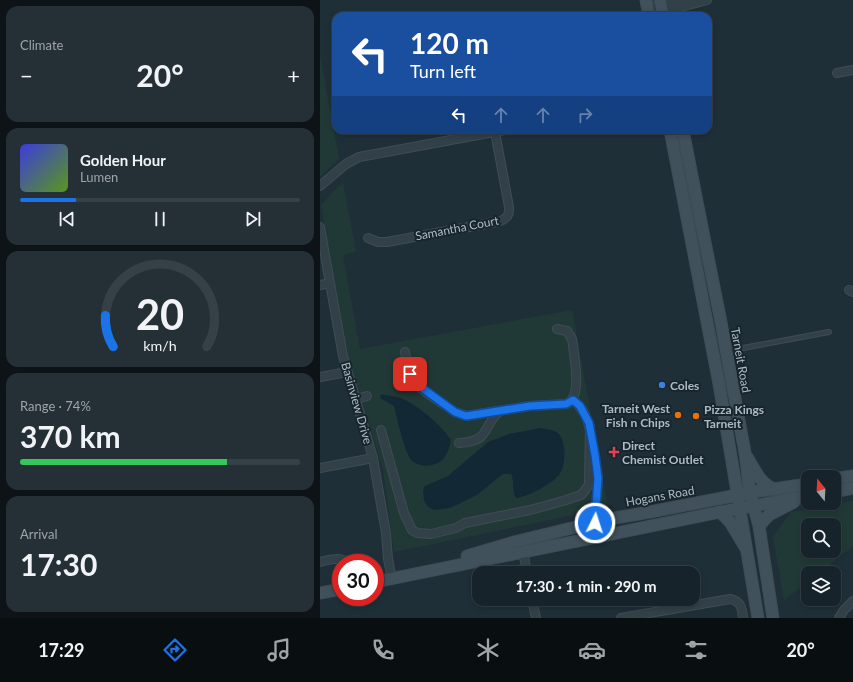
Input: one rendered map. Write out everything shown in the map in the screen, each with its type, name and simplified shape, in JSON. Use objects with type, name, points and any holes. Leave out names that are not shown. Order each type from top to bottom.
[{"type":"main road","points":[[671,134],[719,384],[758,618]]},
{"type":"main road","name":"Tarneit Road","points":[[684,134],[745,453],[750,493],[759,526],[773,618]]},
{"type":"main road","points":[[745,453],[760,478],[766,485],[774,489]]},
{"type":"main road","points":[[841,478],[853,476]]},
{"type":"main road","name":"Hogans Road","points":[[404,576],[514,542],[618,517],[801,485]]},
{"type":"main road","points":[[841,491],[853,488]]},
{"type":"main road","name":"Hogans Road","points":[[384,580],[753,505],[801,498]]},
{"type":"main road","points":[[759,526],[769,515],[801,499]]},
{"type":"main road","points":[[720,512],[730,522],[747,550]]},
{"type":"main road","points":[[618,517],[620,522],[626,526],[659,519],[680,520]]},
{"type":"main road","points":[[523,551],[536,537]]},
{"type":"main road","points":[[320,594],[332,591]]},
{"type":"street","points":[[648,9],[706,0]]},
{"type":"street","points":[[837,73],[853,70]]},
{"type":"street","points":[[320,186],[346,164],[359,157],[484,134]]},
{"type":"street","name":"Samantha Court","points":[[368,238],[378,242],[386,242],[496,222],[507,218],[510,213],[495,134]]},
{"type":"street","points":[[320,190],[328,186],[347,169],[372,155]]},
{"type":"street","name":"Basinview Drive","points":[[320,227],[347,372],[373,458],[385,526],[392,579]]},
{"type":"street","points":[[320,285],[330,283]]},
{"type":"street","points":[[557,329],[567,331],[572,339],[576,382],[573,400]]},
{"type":"street","points":[[405,352],[407,366],[412,380],[455,412],[466,416],[530,406],[566,404],[573,400]]},
{"type":"street","points":[[320,377],[347,372]]},
{"type":"street","points":[[356,398],[367,396]]},
{"type":"street","points":[[573,400],[580,406],[590,426],[598,478],[595,523]]},
{"type":"street","points":[[459,443],[471,442],[480,439],[495,415],[500,411]]},
{"type":"street","points":[[381,430],[398,493],[408,523],[412,530],[417,534],[424,534],[456,528],[465,523],[536,509],[581,494],[589,484],[590,426]]},
{"type":"street","points":[[320,468],[373,458]]},
{"type":"street","points":[[523,551],[526,566]]},
{"type":"street","points":[[320,562],[332,560]]},
{"type":"street","points":[[621,618],[730,599],[735,600],[740,605],[743,618]]},
{"type":"street","points":[[839,618],[844,610],[853,601]]},
{"type":"street","points":[[533,606],[536,618]]},
{"type":"lane","points":[[726,351],[829,332]]},
{"type":"green space","points":[[320,56],[332,121],[332,134],[334,134],[339,159],[320,176]]},
{"type":"green space","points":[[343,182],[356,252],[343,255],[360,349],[572,310],[608,508],[394,552],[383,469],[349,360],[321,205]]},
{"type":"green space","points":[[853,501],[853,546],[841,556],[841,518],[801,518],[801,558],[838,558],[828,566],[801,566],[801,587],[784,600],[773,537],[791,512],[802,510],[841,510],[841,503]]},
{"type":"water","points":[[381,394],[400,398],[409,402],[429,416],[447,434],[451,440],[448,451],[439,463],[425,466],[416,464],[411,460],[403,442],[394,406],[380,398]]},
{"type":"water","points":[[540,428],[552,430],[558,433],[564,446],[564,463],[561,472],[553,481],[541,489],[516,498],[511,474],[503,474],[477,495],[450,508],[434,510],[428,507],[424,501],[423,490],[425,486],[448,476],[488,442],[509,434]]},
{"type":"place","name":"Coles","points":[[662,385]]},
{"type":"place","name":"Tarneit West Fish n Chips","points":[[678,415]]},
{"type":"place","name":"Pizza Kings Tarneit","points":[[696,416]]},
{"type":"place","name":"Direct Chemist Outlet","points":[[614,452]]},
{"type":"route","points":[[410,374],[412,380],[418,385],[455,412],[466,416],[530,406],[566,404],[573,400],[580,406],[589,423],[595,455],[598,478],[595,523]]}]
